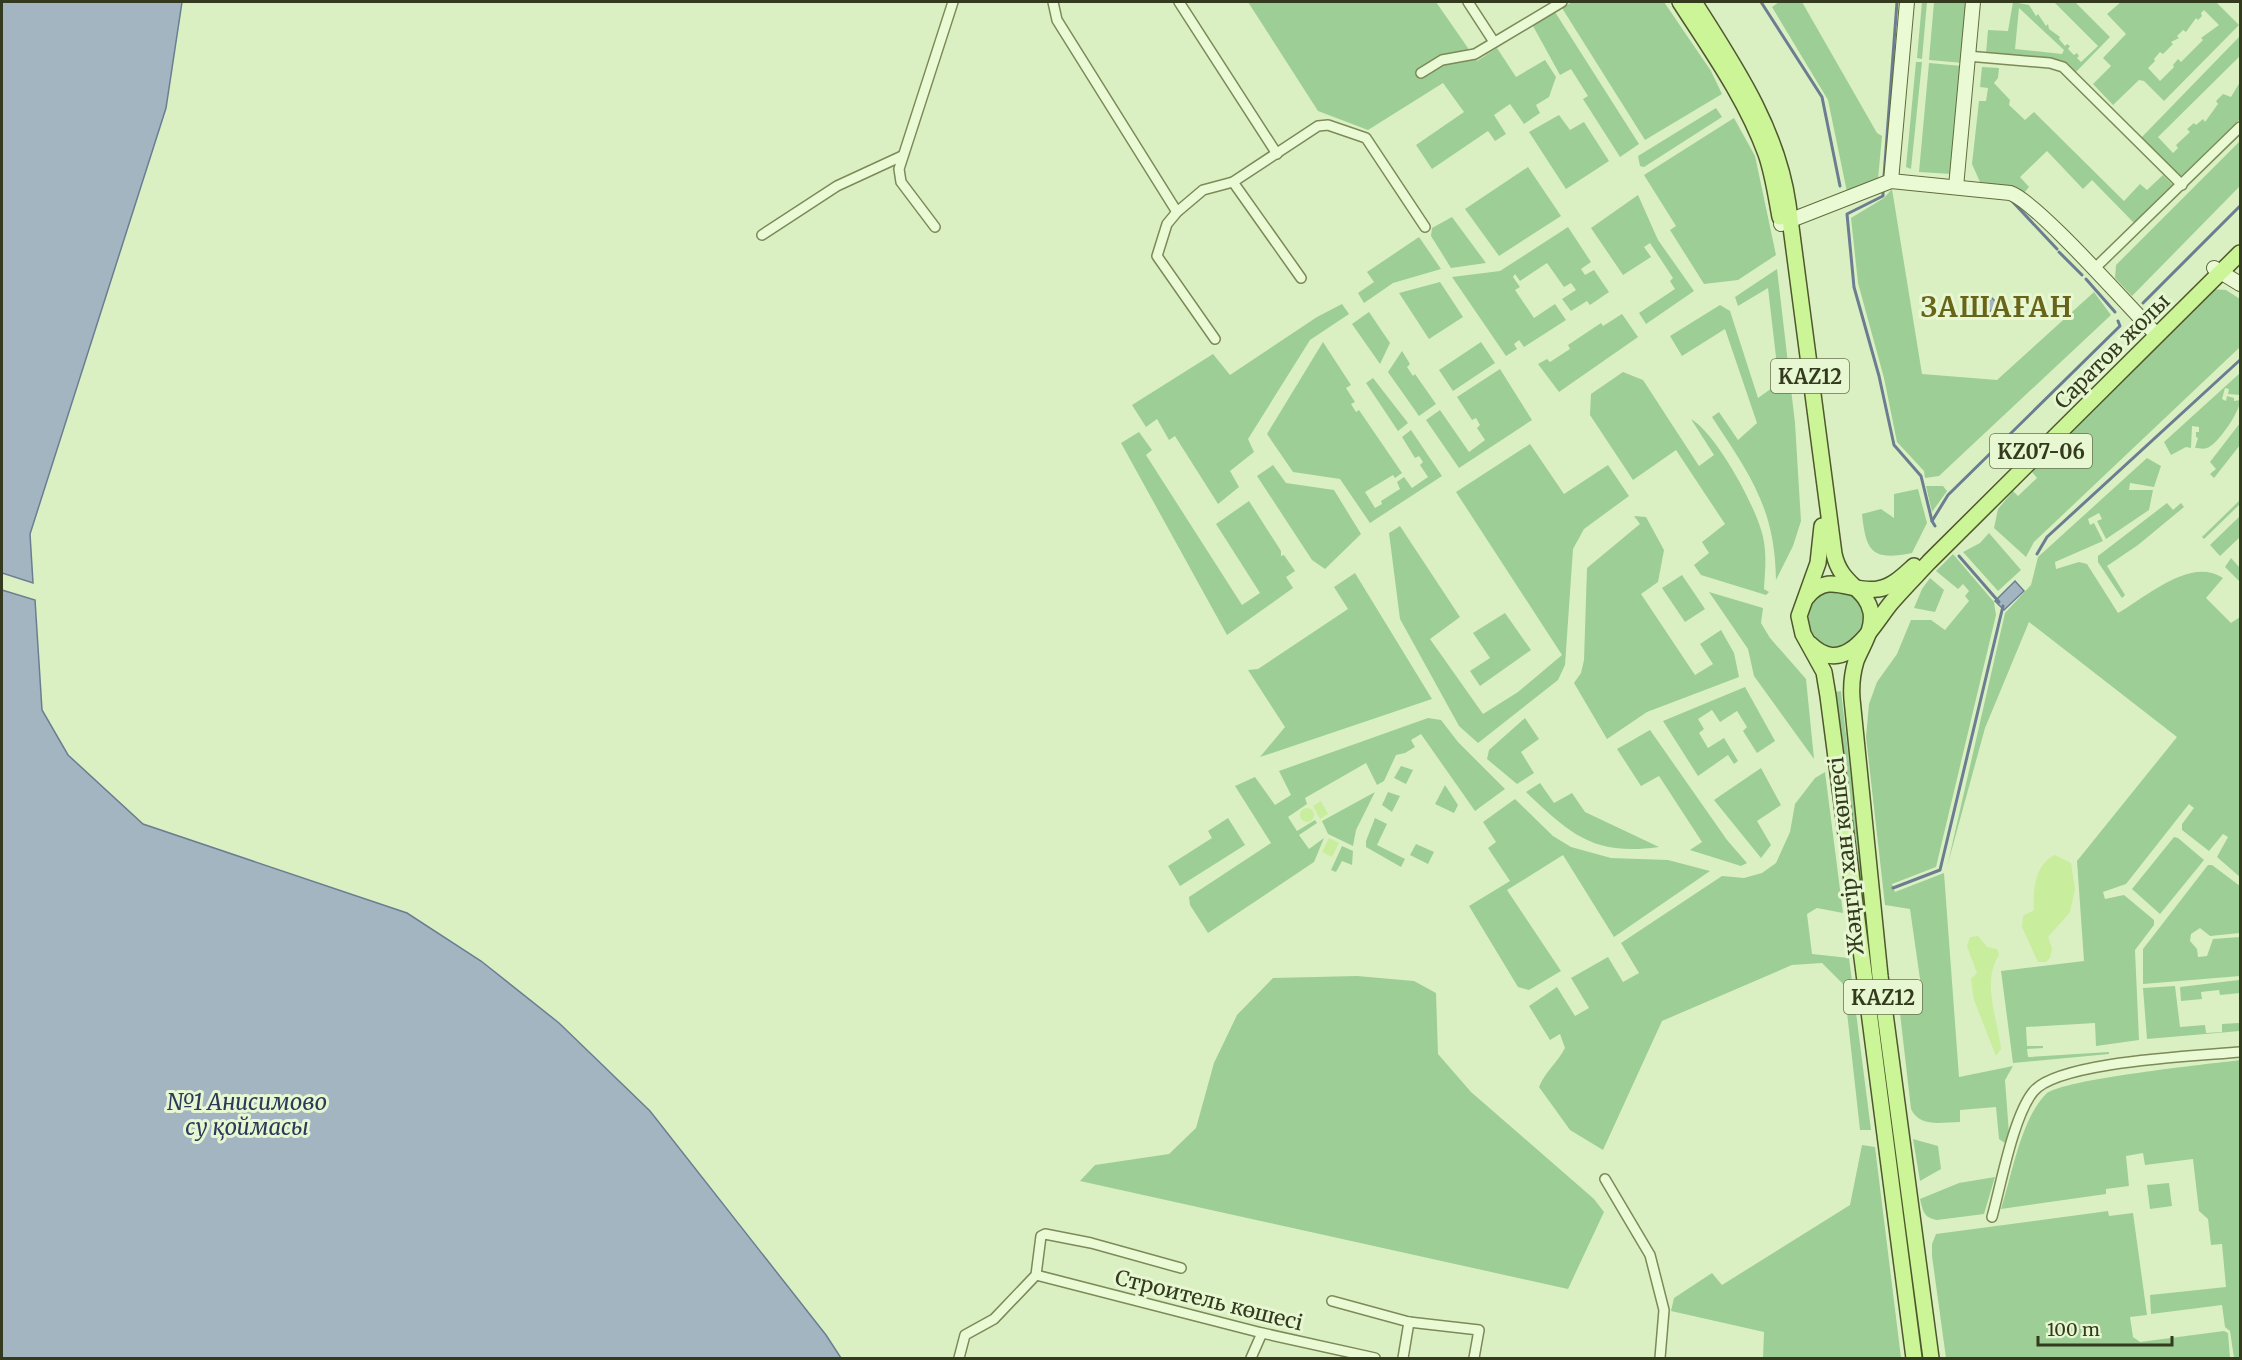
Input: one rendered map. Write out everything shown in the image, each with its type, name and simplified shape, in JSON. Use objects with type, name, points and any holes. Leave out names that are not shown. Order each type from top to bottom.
[{"type":"main road","name":"Жәңгір хан көшесі","points":[[1680,2],[1716,57],[1766,154],[1786,223],[1831,539],[1838,566],[1851,586],[1862,593],[1869,604],[1871,624],[1854,669],[1852,699],[1880,976],[1931,1359]]},
{"type":"main road","name":"Жәңгір хан көшесі","points":[[1694,2],[1739,72],[1778,155],[1822,530],[1816,572],[1800,610],[1800,625],[1820,661],[1828,696],[1914,1359]]},
{"type":"main road","points":[[1891,182],[1907,2]]},
{"type":"main road","points":[[1956,187],[1973,2]]},
{"type":"main road","points":[[1786,223],[1891,182],[2006,192],[2020,197],[2152,330]]},
{"type":"main road","name":"Саратов жолы","points":[[1867,636],[1923,569],[2218,270],[2241,242]]},
{"type":"main road","name":"Саратов жолы","points":[[1851,586],[1877,590],[1900,578],[2152,330],[2218,270],[2241,253]]},
{"type":"main road","points":[[2218,270],[2241,284]]},
{"type":"main road","points":[[1805,599],[1817,587],[1826,584],[1851,586]]},
{"type":"main road","points":[[1808,642],[1820,651],[1842,654],[1857,648],[1867,636]]},
{"type":"street","points":[[935,227],[901,182],[899,169],[953,2]]},
{"type":"street","points":[[1053,2],[1057,21],[1177,212]]},
{"type":"street","points":[[1179,2],[1277,154]]},
{"type":"street","points":[[1468,2],[1494,42]]},
{"type":"street","points":[[1420,73],[1442,60],[1475,54],[1562,2]]},
{"type":"street","points":[[1967,56],[2050,63],[2063,67],[2182,185]]},
{"type":"street","points":[[1215,339],[1157,256],[1167,224],[1177,212],[1203,190],[1233,182],[1318,126],[1328,125],[1366,138],[1425,227]]},
{"type":"street","points":[[2093,270],[2241,127]]},
{"type":"street","points":[[762,235],[837,186],[902,156]]},
{"type":"street","points":[[1233,182],[1301,278]]},
{"type":"street","points":[[1992,1217],[2020,1118],[2035,1089],[2052,1077],[2145,1060],[2241,1052]]},
{"type":"street","points":[[1605,1179],[1650,1255],[1664,1310],[1660,1359]]},
{"type":"street","points":[[959,1359],[965,1335],[994,1319],[1036,1275],[1039,1240],[1045,1234],[1092,1243],[1181,1268]]},
{"type":"street","name":"Строитель көшесі","points":[[1036,1275],[1262,1333],[1375,1359]]},
{"type":"street","points":[[1332,1301],[1409,1322],[1479,1330],[1474,1359]]},
{"type":"street","points":[[1402,1359],[1409,1322]]},
{"type":"street","points":[[1251,1359],[1262,1333]]},
{"type":"shaded area","points":[[1248,2],[1436,2],[1477,61],[1497,48],[1516,77],[1545,60],[1556,77],[1549,97],[1536,105],[1540,113],[1524,124],[1510,104],[1494,115],[1506,134],[1495,141],[1488,131],[1432,169],[1416,145],[1464,112],[1443,83],[1368,130],[1318,111]]},
{"type":"shaded area","points":[[1572,2],[1664,2],[1711,71],[1722,94],[1645,140],[1562,8]]},
{"type":"shaded area","points":[[1779,2],[1802,2],[1877,133],[1882,136],[1878,179],[1847,192],[1828,100],[1772,7]]},
{"type":"shaded area","points":[[1922,2],[1927,2],[1922,59],[1917,58]]},
{"type":"shaded area","points":[[1934,2],[1967,2],[1963,63],[1929,60]]},
{"type":"shaded area","points":[[2013,2],[2029,5],[2036,16],[2038,14],[2046,26],[2048,24],[2049,29],[2060,37],[2059,39],[2065,46],[2067,44],[2070,46],[2068,49],[2074,55],[2077,53],[2079,56],[2077,58],[2081,62],[2098,46],[2054,2],[2075,2],[2110,37],[2076,72],[2062,61],[1986,53],[1988,30],[2008,31]],"holes":[[[2019,8],[2064,50],[2062,54],[2015,49]]]},
{"type":"shaded area","points":[[2121,2],[2216,2],[2239,25],[2164,101],[2144,81],[2139,80],[2113,105],[2093,84],[2111,66],[2103,58],[2126,34],[2107,14]],"holes":[[[2204,10],[2219,25],[2201,38],[2203,40],[2181,62],[2178,59],[2174,67],[2160,81],[2148,68],[2160,52],[2163,54],[2173,44],[2171,42],[2179,38],[2177,36],[2183,30],[2186,32],[2196,18],[2198,20],[2202,16],[2201,13]]]},
{"type":"shaded area","points":[[1555,12],[1639,144],[1620,157],[1583,99],[1588,96],[1571,69],[1560,75],[1533,26]]},
{"type":"shaded area","points":[[2240,36],[2240,56],[2158,137],[2173,153],[2178,148],[2176,145],[2190,132],[2187,129],[2203,119],[2205,122],[2218,104],[2216,101],[2223,94],[2231,97],[2240,82],[2240,119],[2180,177],[2141,138]]},
{"type":"shaded area","points":[[1916,62],[1922,62],[1911,169],[1906,167]]},
{"type":"shaded area","points":[[1929,63],[1962,66],[1952,174],[1919,172]]},
{"type":"shaded area","points":[[1982,67],[1999,68],[1998,78],[1994,83],[2010,100],[2009,105],[2025,120],[2034,112],[2124,201],[2140,184],[2147,190],[2163,175],[2173,185],[2135,224],[2092,180],[2083,189],[2047,151],[2020,177],[2029,187],[2024,193],[2017,188],[1980,182],[1972,164],[1979,101],[1986,101],[1988,88],[1980,87]]},
{"type":"shaded area","points":[[1716,108],[1722,117],[1644,167],[1640,166],[1638,156]]},
{"type":"shaded area","points":[[1559,115],[1570,130],[1584,122],[1609,161],[1566,189],[1529,132]]},
{"type":"shaded area","points":[[1734,118],[1755,156],[1776,255],[1738,280],[1704,284],[1670,230],[1676,226],[1644,175]]},
{"type":"shaded area","points":[[2240,141],[2240,186],[2132,296],[2115,278],[2116,265]]},
{"type":"shaded area","points":[[1528,167],[1561,216],[1499,256],[1465,209]]},
{"type":"shaded area","points":[[1892,189],[1922,374],[1997,380],[2094,292],[2111,315],[1939,476],[1925,478],[1924,471],[1897,442],[1884,378],[1858,283],[1851,218],[1884,198]]},
{"type":"shaded area","points":[[1638,195],[1658,240],[1694,291],[1646,324],[1639,313],[1675,289],[1670,281],[1673,278],[1650,243],[1644,247],[1651,257],[1623,275],[1591,228]]},
{"type":"shaded area","points":[[1452,217],[1486,263],[1451,268],[1431,236],[1432,228]]},
{"type":"shaded area","points":[[1568,227],[1591,262],[1581,269],[1585,275],[1594,270],[1609,292],[1590,305],[1587,301],[1571,311],[1562,299],[1576,290],[1571,283],[1564,287],[1547,263],[1520,281],[1515,274],[1513,277],[1520,287],[1515,290],[1534,318],[1555,304],[1566,320],[1524,347],[1519,340],[1514,344],[1517,349],[1506,356],[1452,277],[1500,271]]},
{"type":"shaded area","points":[[1419,237],[1441,269],[1393,283],[1364,303],[1358,293],[1374,282],[1367,272]]},
{"type":"shaded area","points":[[1777,269],[1795,423],[1801,521],[1793,546],[1776,580],[1771,532],[1758,493],[1712,417],[1719,412],[1738,440],[1757,423],[1725,329],[1682,356],[1670,336],[1720,305],[1730,311],[1758,398],[1779,383],[1768,288],[1738,306],[1735,297]]},
{"type":"shaded area","points":[[1440,282],[1463,317],[1429,339],[1399,293]]},
{"type":"shaded area","points":[[2212,289],[2226,290],[2240,299],[2240,347],[2034,542],[2026,557],[1994,528],[1998,509],[2013,491],[2018,496],[2037,478],[2032,472]]},
{"type":"shaded area","points":[[1342,304],[1349,314],[1310,340],[1248,439],[1254,452],[1230,471],[1239,487],[1218,504],[1175,436],[1169,440],[1157,419],[1146,427],[1132,405],[1213,354],[1230,375],[1317,317]]},
{"type":"shaded area","points":[[1369,312],[1390,343],[1380,364],[1352,324]]},
{"type":"shaded area","points":[[1622,314],[1638,337],[1559,392],[1538,364],[1547,359],[1550,362],[1570,349],[1568,345],[1601,323],[1603,326]]},
{"type":"shaded area","points":[[1323,342],[1351,385],[1346,388],[1355,402],[1351,404],[1356,412],[1359,410],[1402,473],[1395,478],[1393,475],[1365,492],[1375,508],[1382,504],[1381,501],[1400,489],[1397,482],[1404,477],[1412,488],[1428,477],[1420,465],[1423,462],[1419,456],[1415,458],[1402,437],[1411,430],[1442,476],[1370,523],[1340,479],[1293,472],[1267,434]]},
{"type":"shaded area","points":[[1481,342],[1495,363],[1453,391],[1439,370]]},
{"type":"shaded area","points":[[1402,351],[1410,364],[1407,367],[1413,376],[1415,374],[1436,404],[1419,416],[1388,372]]},
{"type":"shaded area","points":[[1500,369],[1532,420],[1459,468],[1426,420],[1440,410],[1469,452],[1485,440],[1477,428],[1480,425],[1476,418],[1472,420],[1457,397]]},
{"type":"shaded area","points":[[1623,372],[1643,380],[1699,466],[1714,455],[1691,419],[1712,439],[1734,472],[1753,508],[1763,537],[1764,589],[1769,592],[1766,595],[1701,575],[1694,565],[1709,553],[1702,542],[1725,524],[1676,450],[1633,480],[1590,415],[1591,394]]},
{"type":"shaded area","points":[[2240,373],[2240,395],[2228,394],[2229,389],[2225,388],[2222,399],[2226,401],[2227,396],[2234,398],[2234,401],[2240,400],[2233,418],[2218,439],[2207,448],[2195,448],[2198,438],[2196,432],[2199,432],[2199,427],[2192,426],[2191,448],[2186,447],[2171,455],[2164,442]]},
{"type":"shaded area","points":[[1373,378],[1408,423],[1398,431],[1366,383]]},
{"type":"shaded area","points":[[2240,423],[2240,445],[2214,478],[2210,474],[2216,469],[2210,462]]},
{"type":"shaded area","points":[[1139,432],[1152,450],[1146,455],[1242,605],[1260,593],[1216,524],[1249,501],[1281,551],[1281,556],[1284,555],[1295,571],[1286,577],[1293,588],[1227,635],[1121,443]]},
{"type":"shaded area","points":[[1530,444],[1564,494],[1608,465],[1629,496],[1584,529],[1573,549],[1565,665],[1558,680],[1478,743],[1459,726],[1400,619],[1389,533],[1400,526],[1460,617],[1430,639],[1483,714],[1518,692],[1562,655],[1456,492]]},
{"type":"shaded area","points":[[2147,458],[2161,466],[2154,487],[2130,483],[2129,490],[2153,490],[2149,510],[2106,539],[2097,521],[2102,519],[2099,513],[2088,519],[2090,525],[2094,523],[2103,541],[2055,562],[2056,569],[2079,562],[2087,564],[2118,613],[2155,589],[2183,575],[2197,572],[2210,573],[2223,578],[2206,598],[2231,623],[2240,617],[2240,877],[2217,857],[2228,837],[2223,834],[2209,851],[2182,830],[2182,824],[2194,808],[2189,804],[2126,884],[2103,892],[2105,899],[2124,895],[2154,920],[2154,925],[2135,950],[2139,1040],[2096,1046],[2095,1023],[2026,1027],[2027,1046],[2043,1046],[2043,1048],[2027,1049],[2028,1057],[2109,1052],[2109,1054],[2013,1063],[2001,971],[2084,961],[2077,861],[2177,737],[2029,622],[1985,728],[1947,867],[2005,613],[2031,585],[2038,557]]},
{"type":"shaded area","points":[[1273,465],[1286,483],[1334,490],[1361,534],[1325,569],[1312,560],[1257,476]]},
{"type":"shaded area","points":[[1926,486],[1943,486],[1947,491],[1932,512]]},
{"type":"shaded area","points":[[1918,489],[1927,523],[1912,553],[1888,556],[1874,551],[1866,537],[1862,514],[1881,509],[1894,518],[1894,494]]},
{"type":"shaded area","points":[[2240,500],[2240,504],[2204,539],[2202,537]]},
{"type":"shaded area","points":[[2167,503],[2173,510],[2181,503],[2184,507],[2138,545],[2107,566],[2125,595],[2122,598],[2098,562],[2098,556]]},
{"type":"shaded area","points":[[1634,516],[1646,517],[1664,550],[1658,582],[1641,594],[1695,675],[1713,664],[1700,644],[1721,630],[1734,653],[1739,677],[1647,712],[1607,739],[1574,683],[1581,673],[1584,660],[1587,568],[1640,524]]},
{"type":"shaded area","points":[[2240,516],[2240,537],[2220,556],[2210,545]]},
{"type":"shaded area","points":[[1989,533],[2021,570],[1998,591],[1963,552],[1980,543]]},
{"type":"shaded area","points":[[1953,554],[1994,602],[1996,615],[1936,867],[1892,884],[1895,892],[1944,873],[1959,1077],[2013,1066],[2005,1080],[2009,1134],[2005,1143],[1999,1139],[1996,1107],[1960,1110],[1960,1122],[1939,1123],[1920,1119],[1911,1109],[1897,987],[1921,986],[1910,909],[1885,905],[1866,737],[1869,704],[1877,682],[1897,654],[1911,620],[1931,620],[1945,630],[1969,601],[1965,596],[1969,591],[1963,584],[1958,589],[1936,571]]},
{"type":"shaded area","points":[[2231,558],[2240,568],[2240,582],[2225,567]]},
{"type":"shaded area","points":[[1355,573],[1432,699],[1260,757],[1285,727],[1248,670],[1258,669],[1348,609],[1334,587]]},
{"type":"shaded area","points":[[1682,575],[1705,609],[1685,622],[1662,588]]},
{"type":"shaded area","points":[[1930,578],[1944,590],[1935,612],[1914,608],[1922,589]]},
{"type":"shaded area","points":[[1831,591],[1841,591],[1856,599],[1862,608],[1864,619],[1862,630],[1856,639],[1841,647],[1831,647],[1820,642],[1813,635],[1808,624],[1808,614],[1813,603],[1820,596]]},
{"type":"shaded area","points":[[1709,592],[1763,608],[1761,623],[1770,638],[1806,679],[1814,759],[1754,676],[1748,649]]},
{"type":"shaded area","points":[[1505,613],[1531,650],[1480,686],[1470,671],[1490,658],[1473,633]]},
{"type":"shaded area","points":[[1745,687],[1775,741],[1757,753],[1743,731],[1747,727],[1737,711],[1720,722],[1712,710],[1698,719],[1704,729],[1699,733],[1708,748],[1724,738],[1738,761],[1734,764],[1728,755],[1698,776],[1663,721]]},
{"type":"shaded area","points":[[1841,691],[1863,883],[1858,884],[1836,692]]},
{"type":"shaded area","points":[[1428,718],[1441,720],[1458,742],[1505,789],[1475,811],[1421,734],[1411,740],[1415,747],[1396,755],[1384,781],[1377,785],[1366,763],[1305,798],[1307,804],[1288,817],[1297,831],[1315,820],[1317,823],[1299,835],[1309,849],[1324,838],[1314,862],[1208,933],[1190,905],[1189,897],[1271,843],[1235,786],[1255,777],[1275,805],[1291,795],[1279,771]]},
{"type":"shaded area","points":[[1525,718],[1539,739],[1521,752],[1534,773],[1517,784],[1487,759],[1489,750]]},
{"type":"shaded area","points":[[1650,730],[1727,840],[1747,863],[1741,866],[1690,850],[1702,842],[1659,776],[1641,786],[1617,749]]},
{"type":"shaded area","points":[[1401,766],[1413,770],[1406,784],[1394,778]]},
{"type":"shaded area","points":[[1761,768],[1781,805],[1757,821],[1771,845],[1761,858],[1714,800]]},
{"type":"shaded area","points":[[1825,772],[1843,913],[1817,908],[1807,914],[1812,954],[1849,958],[1871,1130],[1860,1130],[1844,985],[1822,963],[1792,965],[1662,1021],[1603,1150],[1570,1130],[1539,1087],[1565,1048],[1560,1034],[1550,1040],[1529,1006],[1557,987],[1575,1016],[1589,1008],[1571,978],[1608,957],[1623,982],[1639,973],[1621,943],[1722,876],[1744,878],[1762,873],[1776,863],[1790,832],[1795,804],[1815,778]]},
{"type":"shaded area","points":[[1540,783],[1554,803],[1572,793],[1585,812],[1659,847],[1617,848],[1585,839],[1557,820],[1526,792]]},
{"type":"shaded area","points":[[1445,785],[1458,805],[1454,813],[1435,804]]},
{"type":"shaded area","points":[[1375,792],[1356,830],[1353,846],[1328,834],[1322,821]]},
{"type":"shaded area","points":[[1388,792],[1400,796],[1392,812],[1382,805]]},
{"type":"shaded area","points":[[1515,799],[1553,836],[1571,847],[1611,858],[1668,860],[1710,871],[1614,937],[1563,855],[1507,890],[1561,971],[1529,990],[1518,987],[1469,906],[1510,881],[1488,848],[1496,842],[1483,822]]},
{"type":"shaded area","points":[[1228,818],[1245,845],[1180,886],[1168,866],[1212,838],[1208,831]]},
{"type":"shaded area","points":[[1375,818],[1387,824],[1377,845],[1405,859],[1401,867],[1366,847]]},
{"type":"shaded area","points":[[2174,837],[2204,860],[2160,914],[2132,889]]},
{"type":"shaded area","points":[[1416,844],[1434,852],[1428,864],[1410,855]]},
{"type":"shaded area","points":[[1342,846],[1353,851],[1352,865],[1342,861],[1336,872],[1331,870]]},
{"type":"shaded area","points":[[2208,865],[2212,865],[2240,886],[2240,933],[2210,936],[2200,928],[2191,934],[2190,941],[2197,949],[2198,957],[2207,956],[2213,939],[2240,937],[2240,976],[2143,984],[2143,949]]},
{"type":"shaded area","points":[[1865,898],[1893,1124],[1889,1125],[1860,899]]},
{"type":"shaded area","points":[[1357,976],[1414,981],[1436,993],[1438,1054],[1471,1092],[1594,1199],[1604,1212],[1568,1289],[1080,1181],[1095,1165],[1169,1154],[1196,1128],[1214,1063],[1237,1015],[1273,978]]},
{"type":"shaded area","points":[[2239,980],[2240,993],[2220,995],[2219,990],[2201,992],[2202,999],[2181,1001],[2180,987]]},
{"type":"shaded area","points":[[2175,986],[2180,1027],[2205,1025],[2206,1033],[2222,1032],[2222,1024],[2240,1023],[2240,1031],[2147,1039],[2143,988]]},
{"type":"shaded area","points":[[2240,1060],[2240,1358],[2234,1358],[2230,1331],[2225,1327],[2222,1305],[2151,1314],[2150,1295],[2226,1287],[2222,1244],[2211,1245],[2208,1219],[2199,1211],[2193,1159],[2145,1165],[2143,1153],[2126,1156],[2129,1186],[2106,1189],[2106,1194],[2001,1209],[2024,1132],[2037,1105],[2046,1094],[2058,1088],[2107,1078]]},
{"type":"shaded area","points":[[1913,1139],[1938,1146],[1941,1169],[1920,1181]]},
{"type":"shaded area","points":[[1862,1145],[1875,1147],[1901,1358],[1763,1358],[1764,1332],[1671,1311],[1674,1298],[1712,1273],[1722,1285],[1850,1205]]},
{"type":"shaded area","points":[[1898,1153],[1916,1280],[1911,1281],[1894,1154]]},
{"type":"shaded area","points":[[1995,1177],[1984,1214],[1937,1220],[1929,1218],[1923,1210],[1920,1199],[1959,1183]]},
{"type":"shaded area","points":[[2169,1183],[2172,1206],[2150,1209],[2147,1185]]},
{"type":"shaded area","points":[[2108,1211],[2109,1216],[2133,1213],[2147,1315],[2130,1317],[2133,1337],[2140,1342],[2224,1331],[2228,1333],[2230,1358],[1946,1358],[1932,1256],[1932,1244],[1936,1234]]},
{"type":"sand","points":[[1321,801],[1328,814],[1320,819],[1313,806]]},
{"type":"sand","points":[[1307,808],[1312,810],[1314,815],[1312,820],[1307,822],[1302,820],[1300,815],[1302,810]]},
{"type":"sand","points":[[1329,838],[1339,843],[1332,857],[1322,852]]},
{"type":"sand","points":[[2055,855],[2071,863],[2075,889],[2070,912],[2048,937],[2052,948],[2050,958],[2046,962],[2038,962],[2022,927],[2023,916],[2034,910],[2035,886],[2039,871],[2048,859]]},
{"type":"sand","points":[[1978,936],[1987,947],[1997,949],[1999,955],[1991,977],[1992,1001],[2001,1049],[1996,1056],[1974,1000],[1971,979],[1977,973],[1967,946],[1970,937]]},
{"type":"water","points":[[2,2],[182,2],[166,108],[30,534],[33,583],[2,573]]},
{"type":"water","points":[[1992,298],[1998,304],[1984,317],[1966,317],[1966,306],[1984,306]]},
{"type":"water","points":[[2015,581],[2024,591],[2004,610],[1995,601]]},
{"type":"water","name":"№1 Анисимово су қоймасы","points":[[2,590],[35,600],[42,710],[68,755],[143,824],[407,913],[481,961],[559,1023],[650,1111],[826,1335],[841,1358],[2,1358]]},
{"type":"waterway","points":[[1761,2],[1822,97],[1840,186]]},
{"type":"waterway","points":[[1884,176],[1897,2]]},
{"type":"waterway","points":[[1883,190],[1883,196],[1847,214],[1854,287],[1879,376],[1894,445],[1921,476],[1932,521]]},
{"type":"waterway","points":[[2011,200],[2057,249]]},
{"type":"waterway","points":[[2143,303],[2240,206]]},
{"type":"waterway","points":[[2059,252],[2082,275]]},
{"type":"waterway","points":[[2086,279],[2115,312]]},
{"type":"waterway","points":[[1935,526],[1932,521],[1948,495],[2120,326],[2118,321]]},
{"type":"waterway","points":[[2037,554],[2047,537],[2240,360]]},
{"type":"waterway","points":[[1959,556],[1999,602]]},
{"type":"waterway","points":[[1893,888],[1940,870],[2003,606]]},
{"type":"district","name":"ЗАШАҒАН","points":[[1997,307]]}]
